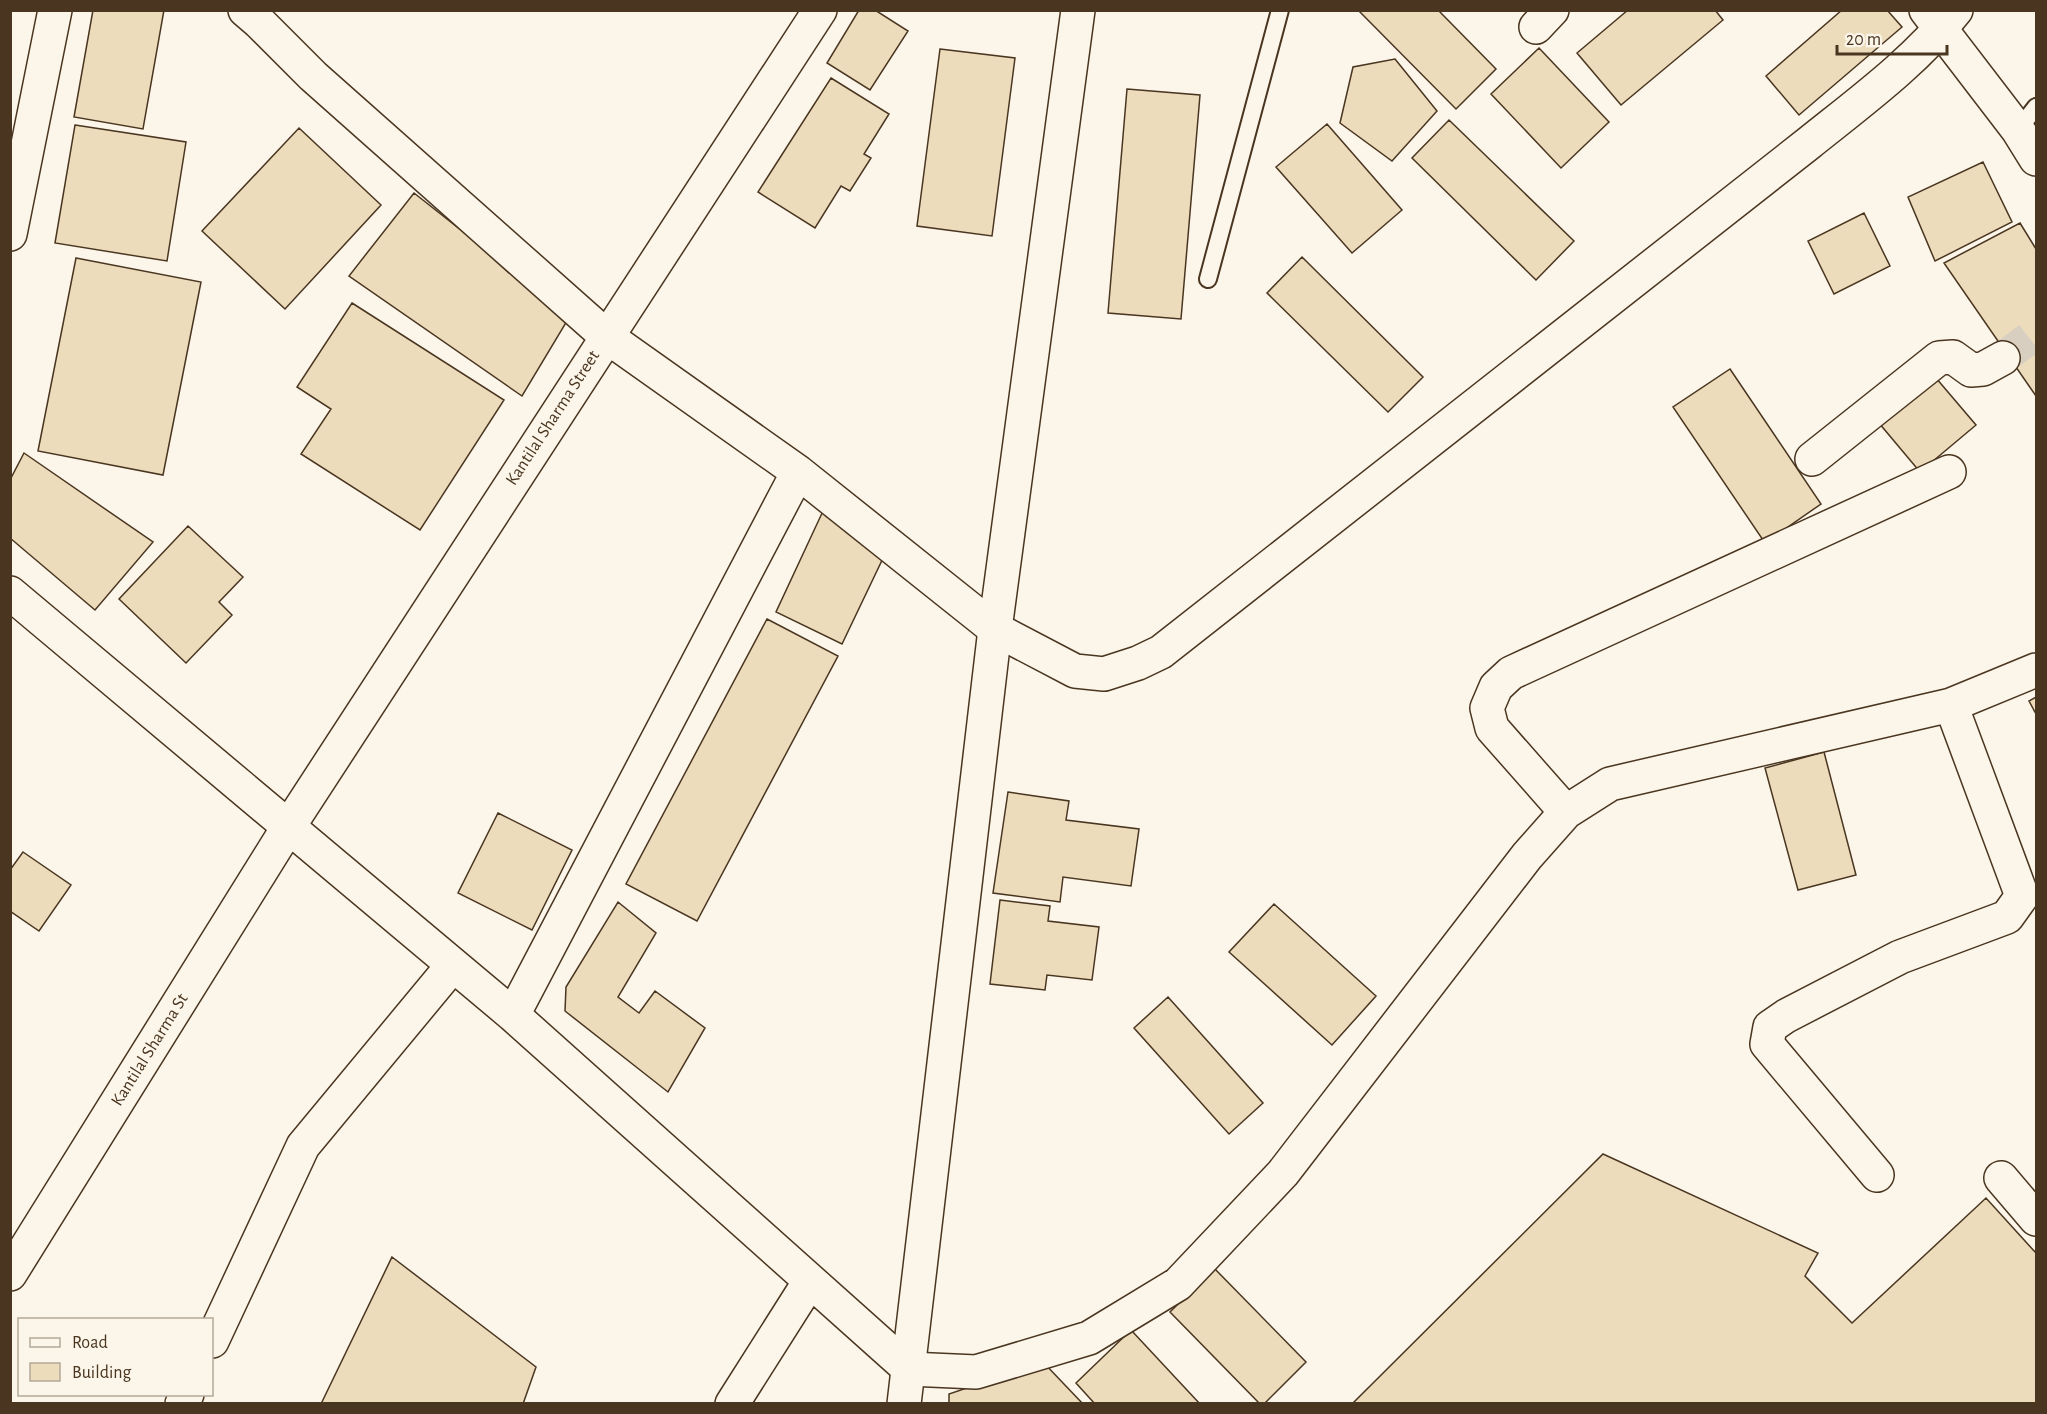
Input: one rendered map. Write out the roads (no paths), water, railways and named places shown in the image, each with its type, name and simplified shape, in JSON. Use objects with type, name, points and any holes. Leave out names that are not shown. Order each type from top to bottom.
[{"type":"street","points":[[10,234],[55,10]]},
{"type":"street","points":[[244,10],[260,22],[313,76],[606,336],[798,472],[995,630],[1075,671],[1104,674],[1138,663],[1161,651],[1809,143],[1891,77],[1941,16],[2027,118],[2037,159]]},
{"type":"street","name":"Kantilal Sharma Street","points":[[289,826],[820,10]]},
{"type":"street","points":[[904,1404],[995,630],[1078,10]]},
{"type":"street","points":[[1812,459],[1939,358],[1953,357],[1971,370],[1983,369],[2003,358]]},
{"type":"street","points":[[513,1015],[798,472]]},
{"type":"street","points":[[1566,812],[1492,728],[1487,708],[1496,687],[1511,674],[1949,472]]},
{"type":"street","points":[[10,593],[513,1015],[909,1369],[976,1371],[1089,1338],[1178,1284],[1283,1173],[1527,856],[1566,812],[1610,784],[1951,705],[2037,670]]},
{"type":"street","points":[[1877,1175],[1767,1044],[1768,1036],[1770,1027],[1786,1016],[1900,957],[2007,917],[2022,897],[1951,705]]},
{"type":"street","name":"Kantilal Sharma St","points":[[10,1274],[289,826]]},
{"type":"street","points":[[213,1339],[303,1146],[453,965]]},
{"type":"street","points":[[2001,1178],[2037,1219]]},
{"type":"street","points":[[732,1404],[810,1281]]},
{"type":"lane","points":[[1208,279],[1280,10]]},
{"type":"tunnel","points":[[2003,358],[2036,333]]}]
